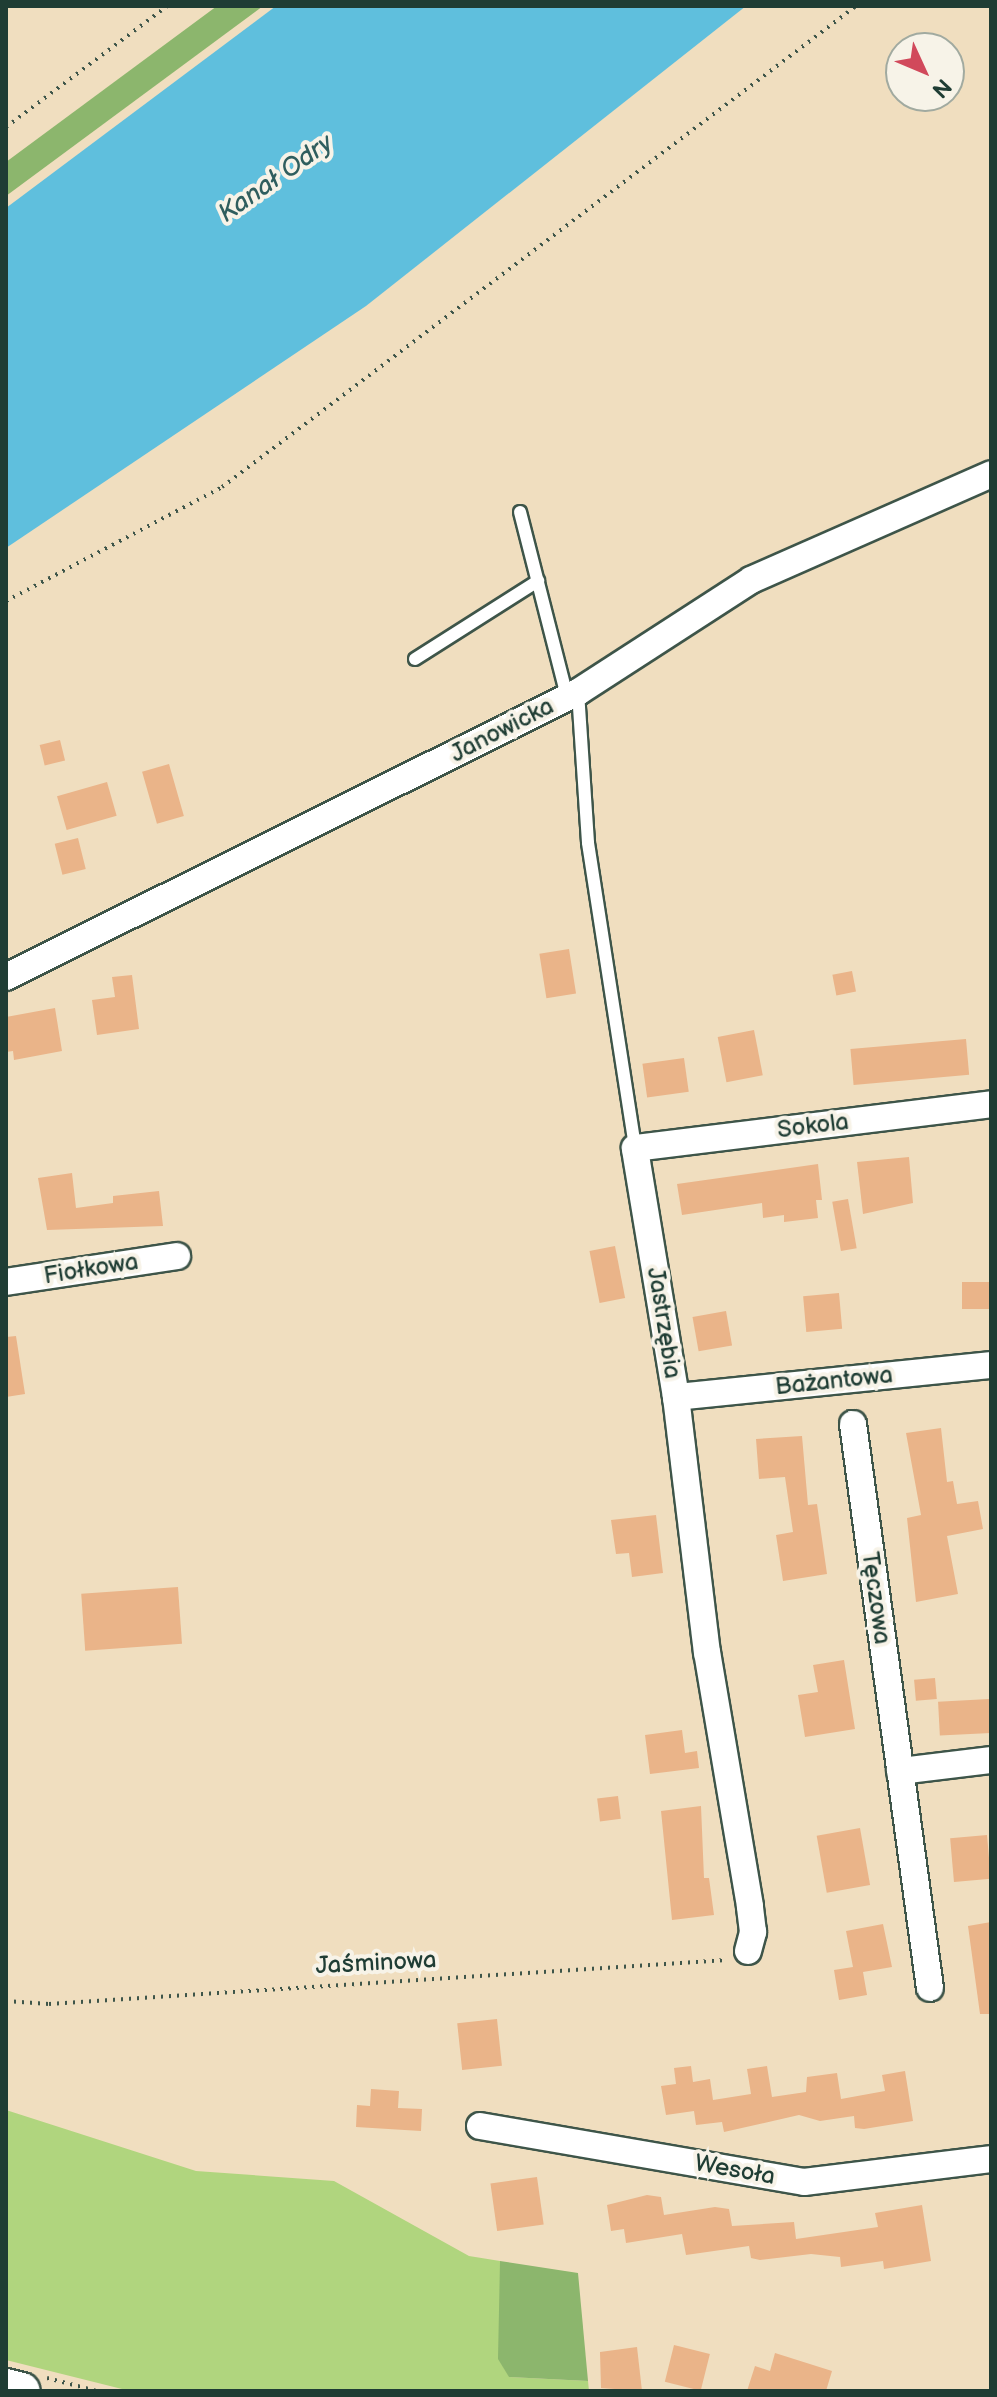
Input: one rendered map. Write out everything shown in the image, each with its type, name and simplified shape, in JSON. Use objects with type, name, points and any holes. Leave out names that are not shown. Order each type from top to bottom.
[{"type":"street","name":"Janowicka","points":[[6,977],[572,695],[751,580],[991,474]]},
{"type":"street","name":"Sokola","points":[[635,1148],[991,1104]]},
{"type":"street","name":"Jastrzębia","points":[[635,1148],[676,1397],[707,1653],[753,1932],[748,1951]]},
{"type":"street","name":"Fiołkowa","points":[[6,1282],[177,1256]]},
{"type":"street","name":"Bażantowa","points":[[676,1397],[991,1365]]},
{"type":"street","name":"Tęczowa","points":[[853,1424],[930,1988]]},
{"type":"street","points":[[900,1771],[991,1760]]},
{"type":"street","name":"Wesoła","points":[[480,2126],[804,2182],[991,2159]]},
{"type":"lane","name":"Jastrzębia","points":[[520,512],[572,695],[588,843],[635,1148]]},
{"type":"lane","points":[[415,659],[538,581]]},
{"type":"path","points":[[6,127],[167,6]]},
{"type":"path","points":[[6,601],[231,480],[856,6]]},
{"type":"path","name":"Jaśminowa","points":[[6,2001],[49,2004],[722,1961],[748,1951]]},
{"type":"path","points":[[21,2384],[97,2391]]},
{"type":"green space","points":[[217,6],[263,6],[6,196],[6,162]]},
{"type":"green space","points":[[6,2110],[196,2171],[334,2181],[469,2256],[500,2261],[509,2377],[588,2381],[589,2391],[130,2391],[6,2360]]},
{"type":"green space","points":[[500,2261],[578,2273],[588,2381],[509,2377],[498,2359]]},
{"type":"water","name":"Kanał Odry","points":[[276,6],[746,6],[366,306],[6,548],[6,208]]},
{"type":"building","points":[[60,740],[65,760],[45,765],[40,745]]},
{"type":"building","points":[[169,764],[184,816],[157,824],[142,772]]},
{"type":"building","points":[[107,782],[117,816],[67,830],[57,796]]},
{"type":"building","points":[[78,838],[86,869],[62,875],[55,844]]},
{"type":"building","points":[[569,949],[576,993],[546,998],[539,954]]},
{"type":"building","points":[[852,971],[856,992],[836,995],[832,975]]},
{"type":"building","points":[[132,975],[139,1029],[97,1035],[92,1000],[115,997],[112,977]]},
{"type":"building","points":[[55,1008],[62,1051],[14,1060],[13,1051],[6,1052],[6,1017]]},
{"type":"building","points":[[754,1030],[763,1075],[726,1082],[718,1037]]},
{"type":"building","points":[[966,1039],[969,1075],[854,1085],[850,1049]]},
{"type":"building","points":[[684,1058],[689,1092],[647,1098],[642,1064]]},
{"type":"building","points":[[909,1157],[913,1203],[863,1214],[857,1162]]},
{"type":"building","points":[[818,1164],[822,1200],[816,1200],[818,1218],[784,1222],[784,1215],[763,1218],[762,1203],[682,1215],[677,1184]]},
{"type":"building","points":[[72,1173],[76,1208],[113,1203],[113,1196],[159,1191],[163,1226],[47,1230],[38,1178]]},
{"type":"building","points":[[848,1199],[857,1248],[841,1251],[832,1202]]},
{"type":"building","points":[[615,1246],[625,1298],[600,1303],[589,1251]]},
{"type":"building","points":[[962,1282],[991,1282],[991,1309],[962,1309]]},
{"type":"building","points":[[839,1293],[842,1329],[806,1332],[803,1296]]},
{"type":"building","points":[[726,1311],[732,1345],[699,1351],[693,1317]]},
{"type":"building","points":[[16,1336],[25,1394],[6,1397],[6,1337]]},
{"type":"building","points":[[941,1428],[947,1482],[953,1481],[957,1504],[978,1501],[983,1529],[947,1536],[958,1594],[916,1602],[907,1518],[921,1515],[906,1433]]},
{"type":"building","points":[[802,1436],[808,1505],[817,1504],[827,1574],[783,1581],[776,1535],[793,1532],[785,1477],[759,1479],[756,1439]]},
{"type":"building","points":[[656,1515],[663,1573],[632,1577],[629,1553],[616,1554],[611,1520]]},
{"type":"building","points":[[178,1587],[182,1644],[85,1651],[81,1594]]},
{"type":"building","points":[[844,1660],[855,1729],[805,1737],[798,1695],[818,1692],[813,1665]]},
{"type":"building","points":[[935,1678],[937,1699],[916,1701],[914,1680]]},
{"type":"building","points":[[989,1699],[991,1733],[940,1736],[938,1702]]},
{"type":"building","points":[[682,1730],[685,1753],[697,1751],[699,1768],[650,1774],[645,1735]]},
{"type":"building","points":[[618,1796],[621,1819],[600,1821],[597,1799]]},
{"type":"building","points":[[701,1806],[704,1878],[709,1878],[714,1915],[672,1920],[661,1811]]},
{"type":"building","points":[[860,1828],[870,1885],[827,1893],[817,1836]]},
{"type":"building","points":[[987,1835],[991,1879],[954,1882],[950,1838]]},
{"type":"building","points":[[991,1922],[991,2014],[980,2014],[968,1926]]},
{"type":"building","points":[[883,1924],[892,1967],[863,1972],[867,1995],[839,2000],[834,1970],[853,1967],[846,1931]]},
{"type":"building","points":[[497,2019],[502,2066],[462,2070],[457,2023]]},
{"type":"building","points":[[691,2066],[693,2082],[710,2079],[713,2100],[751,2094],[747,2069],[767,2066],[772,2097],[806,2092],[807,2077],[837,2073],[841,2099],[885,2091],[882,2075],[905,2071],[913,2121],[864,2129],[855,2128],[854,2116],[820,2121],[799,2115],[724,2132],[722,2122],[696,2125],[694,2111],[666,2115],[661,2086],[676,2084],[674,2068]]},
{"type":"building","points":[[371,2089],[399,2091],[398,2108],[422,2109],[421,2131],[356,2127],[357,2105],[370,2106]]},
{"type":"building","points":[[537,2177],[544,2225],[497,2231],[490,2184]]},
{"type":"building","points":[[647,2195],[661,2197],[664,2215],[715,2207],[729,2209],[732,2226],[794,2222],[796,2239],[878,2227],[875,2213],[922,2205],[931,2261],[884,2269],[883,2261],[841,2267],[840,2257],[811,2254],[760,2260],[751,2258],[749,2246],[686,2255],[682,2234],[626,2243],[624,2229],[611,2231],[607,2205]]},
{"type":"building","points":[[674,2345],[710,2354],[701,2391],[665,2382]]},
{"type":"building","points":[[637,2347],[642,2391],[601,2388],[600,2352]]},
{"type":"building","points":[[775,2353],[832,2371],[826,2391],[747,2391],[755,2366],[770,2371]]}]
